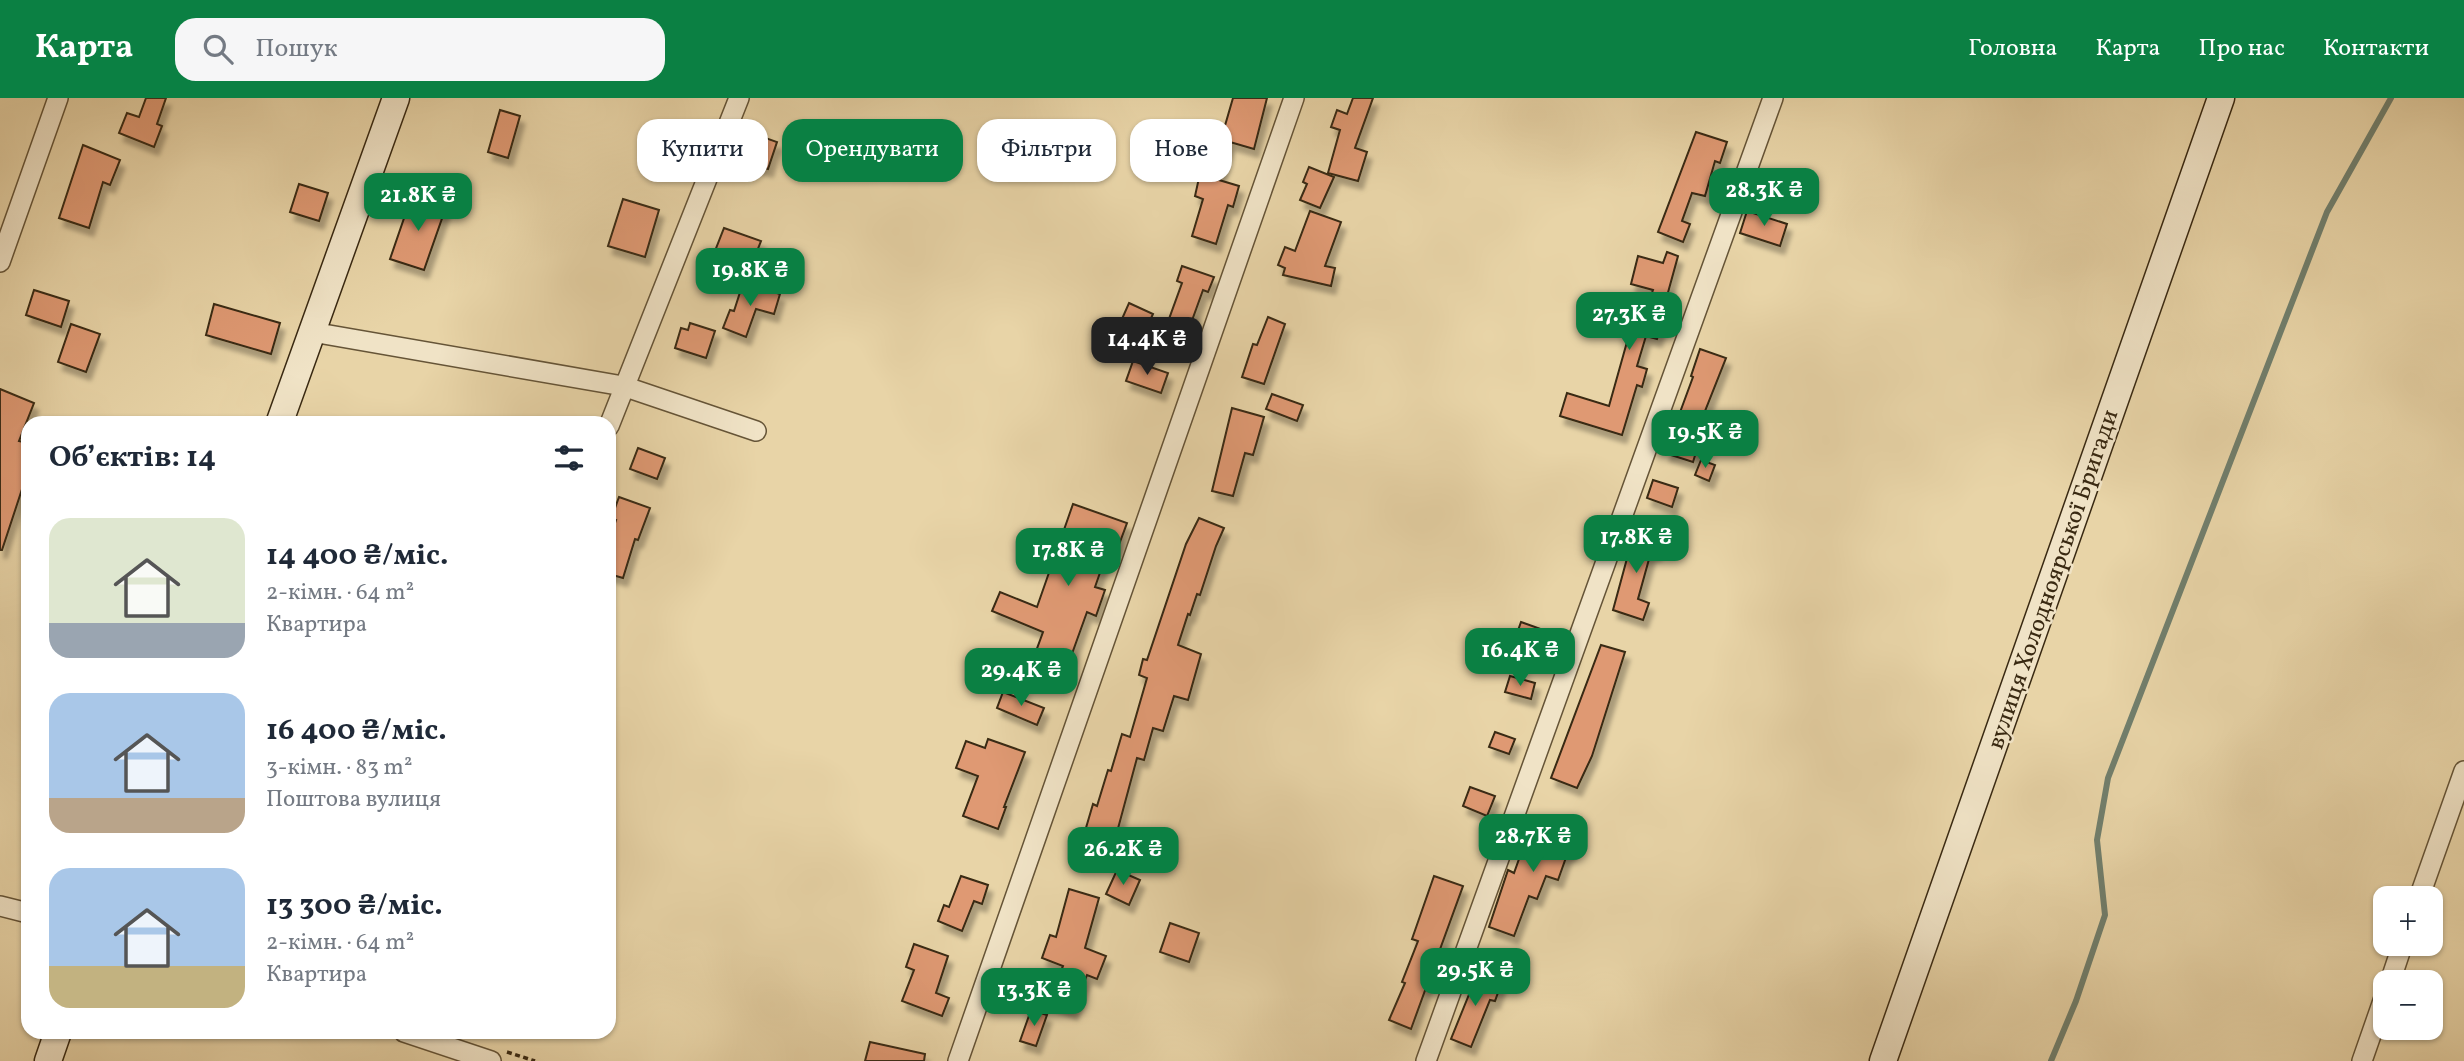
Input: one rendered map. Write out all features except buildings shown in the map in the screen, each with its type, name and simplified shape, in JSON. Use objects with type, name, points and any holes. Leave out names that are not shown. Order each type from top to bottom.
[{"type":"street","points":[[0,262],[58,98]]},
{"type":"street","points":[[282,416],[396,98]]},
{"type":"street","points":[[612,416],[739,98]]},
{"type":"street","points":[[958,1061],[1294,98]]},
{"type":"street","points":[[1426,1061],[1773,98]]},
{"type":"street","name":"вулиця Холодноярської Бригади","points":[[1883,1061],[2221,98]]},
{"type":"street","points":[[312,332],[623,386],[757,431]]},
{"type":"street","points":[[2423,886],[2464,771]]},
{"type":"street","points":[[0,905],[21,911]]},
{"type":"street","points":[[2362,1061],[2373,1029]]},
{"type":"street","points":[[48,1061],[56,1039]]},
{"type":"street","points":[[425,1039],[491,1061]]},
{"type":"waterway","points":[[2051,1061],[2076,1001],[2105,915],[2097,840],[2108,778],[2327,212],[2391,98]]}]
